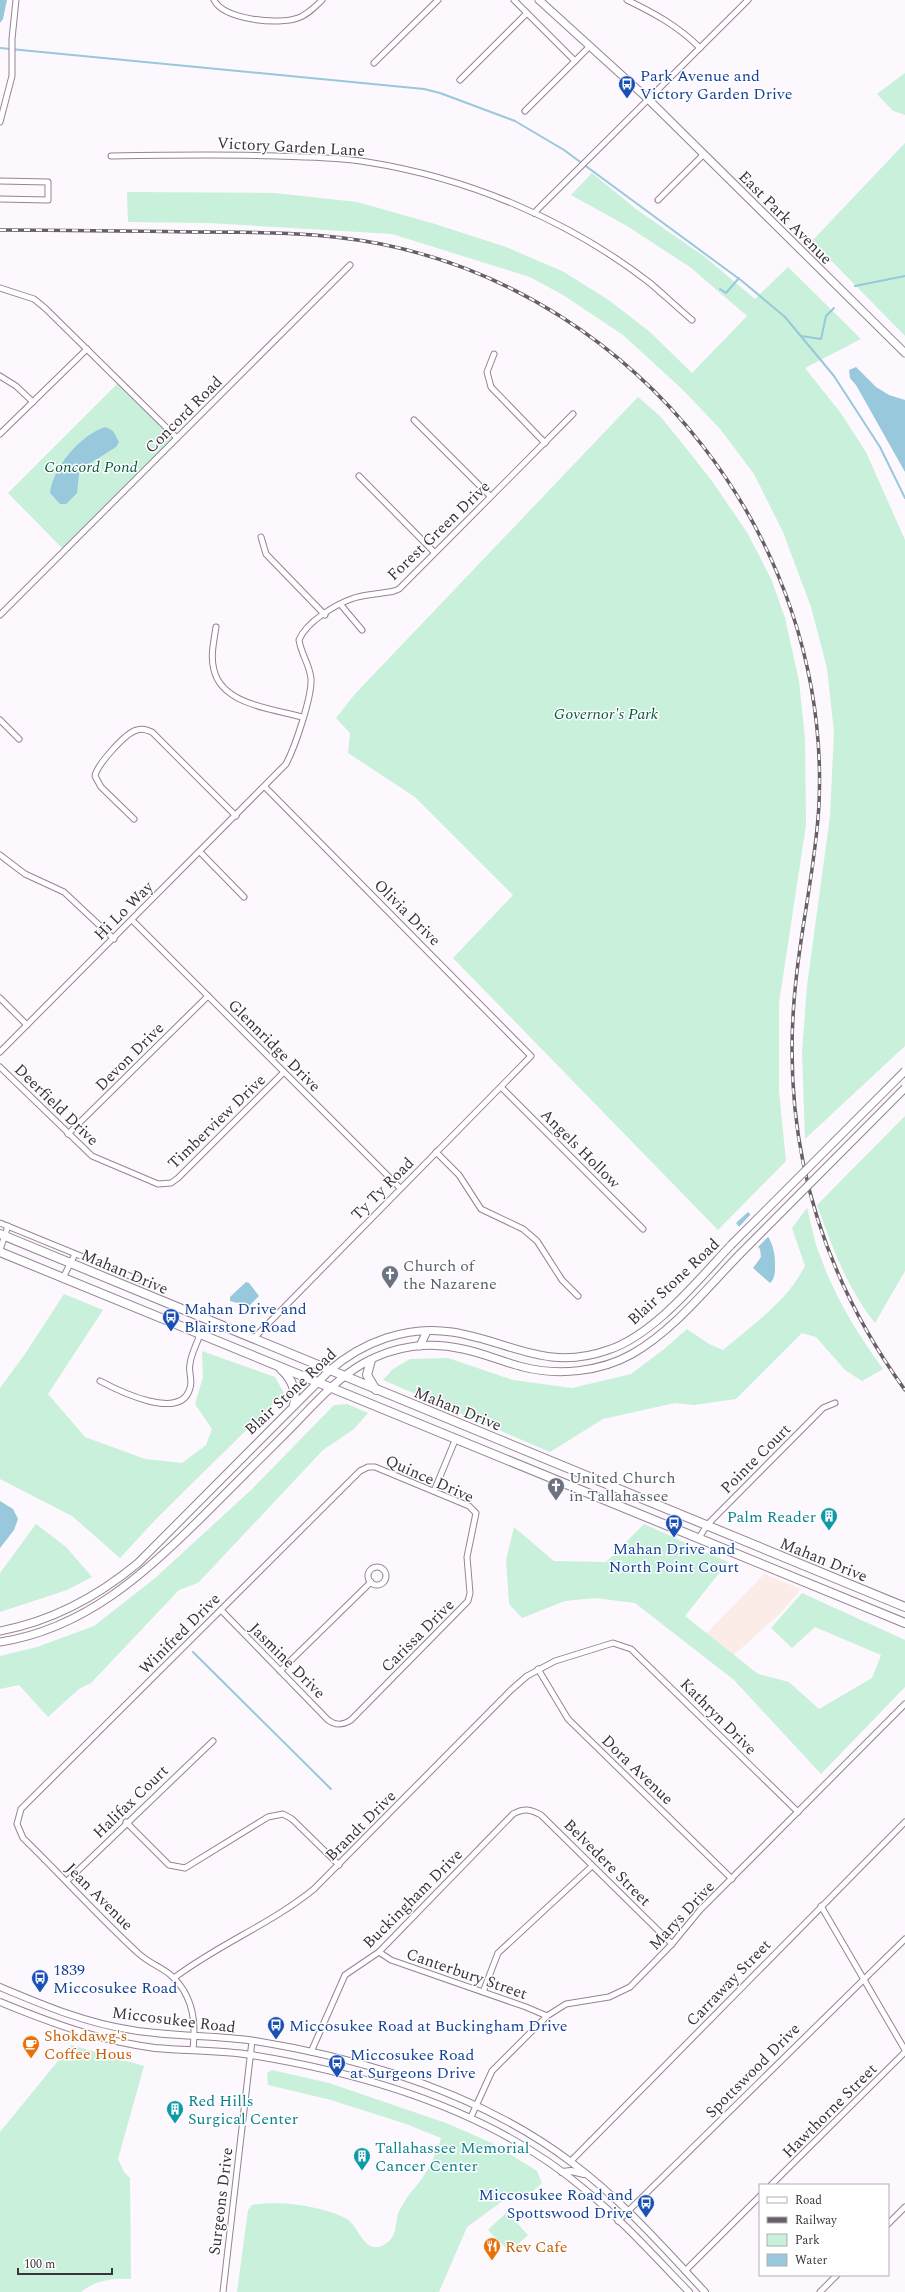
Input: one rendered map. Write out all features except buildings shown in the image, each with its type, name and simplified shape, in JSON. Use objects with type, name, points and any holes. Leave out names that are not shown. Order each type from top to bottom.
[{"type":"main road","name":"East Park Avenue","points":[[539,0],[648,99],[905,353]]},
{"type":"main road","name":"Blair Stone Road","points":[[0,1631],[57,1614],[98,1593],[118,1580],[147,1553],[329,1370],[353,1353],[378,1340],[395,1335],[427,1331],[464,1335],[547,1358],[590,1356],[621,1345],[645,1330],[682,1295],[905,1071]]},
{"type":"main road","name":"Blair Stone Road","points":[[0,1642],[31,1635],[70,1621],[118,1593],[139,1576],[192,1527],[332,1387],[343,1377],[371,1360],[398,1349],[439,1345],[464,1349],[524,1367],[547,1371],[567,1372],[598,1367],[630,1355],[666,1329],[905,1088]]},
{"type":"main road","name":"Mahan Drive","points":[[2,1235],[253,1338],[343,1377],[905,1607]]},
{"type":"main road","name":"Mahan Drive","points":[[0,1251],[905,1623]]},
{"type":"main road","points":[[682,1295],[691,1304]]},
{"type":"main road","points":[[420,1346],[427,1331]]},
{"type":"main road","points":[[547,1358],[547,1371]]},
{"type":"main road","points":[[371,1360],[367,1375],[376,1390]]},
{"type":"main road","points":[[278,1365],[293,1384],[295,1398],[294,1405]]},
{"type":"main road","points":[[622,1507],[628,1493]]},
{"type":"main road","points":[[791,1576],[797,1562]]},
{"type":"street","points":[[0,122],[10,90],[12,39],[16,0]]},
{"type":"street","points":[[214,0],[220,8],[230,13],[270,22],[298,18],[310,12],[322,0]]},
{"type":"street","points":[[374,63],[438,0]]},
{"type":"street","points":[[514,0],[575,61]]},
{"type":"street","points":[[627,0],[669,22],[686,34],[700,48]]},
{"type":"street","points":[[534,213],[748,0]]},
{"type":"street","points":[[460,80],[527,13]]},
{"type":"street","points":[[526,111],[589,47]]},
{"type":"street","name":"Victory Garden Lane","points":[[111,156],[231,154],[315,157],[367,162],[427,174],[501,198],[575,234],[650,283],[692,320]]},
{"type":"street","points":[[658,200],[704,154]]},
{"type":"street","points":[[0,181],[48,182],[48,200],[0,200]]},
{"type":"street","name":"Concord Road","points":[[0,615],[350,265]]},
{"type":"street","points":[[0,288],[34,299],[177,438]]},
{"type":"street","points":[[0,434],[87,349]]},
{"type":"street","points":[[494,354],[487,372],[491,387],[545,443]]},
{"type":"street","points":[[0,376],[16,386],[33,402]]},
{"type":"street","name":"Forest Green Drive","points":[[265,787],[286,764],[302,717],[311,678],[299,640],[306,628],[324,615],[354,599],[394,592],[399,589],[434,552],[573,414]]},
{"type":"street","points":[[414,420],[490,496]]},
{"type":"street","points":[[359,476],[434,552]]},
{"type":"street","points":[[261,537],[266,554],[324,615]]},
{"type":"street","points":[[341,605],[362,630]]},
{"type":"street","points":[[216,627],[212,661],[216,677],[221,685],[235,696],[245,701],[302,717]]},
{"type":"street","points":[[0,720],[19,739]]},
{"type":"street","points":[[134,819],[101,787],[95,776],[99,764],[131,732],[141,729],[152,732],[236,816]]},
{"type":"street","name":"Hi Lo Way","points":[[0,1052],[265,787]]},
{"type":"street","name":"Olivia Drive","points":[[265,787],[531,1056]]},
{"type":"street","points":[[200,852],[244,897]]},
{"type":"street","points":[[0,855],[24,874],[64,892],[114,939]]},
{"type":"street","name":"Glennridge Drive","points":[[132,920],[400,1188]]},
{"type":"street","name":"Devon Drive","points":[[68,1134],[208,996]]},
{"type":"street","points":[[0,998],[27,1025]]},
{"type":"street","name":"Ty Ty Road","points":[[253,1338],[531,1056]]},
{"type":"street","name":"Deerfield Drive","points":[[0,1067],[68,1134],[96,1159],[150,1182],[163,1185]]},
{"type":"street","name":"Timberview Drive","points":[[163,1185],[178,1178],[284,1072]]},
{"type":"street","name":"Angels Hollow","points":[[501,1086],[643,1229]]},
{"type":"street","points":[[436,1152],[459,1174],[482,1209],[523,1229],[537,1241],[562,1280],[578,1296]]},
{"type":"street","points":[[0,1223],[142,1281]]},
{"type":"street","points":[[0,1251],[2,1235],[8,1226]]},
{"type":"street","points":[[63,1278],[75,1254]]},
{"type":"street","points":[[100,1381],[131,1395],[166,1404],[178,1402],[187,1395],[190,1390],[190,1364],[200,1334]]},
{"type":"street","name":"Pointe Court","points":[[699,1538],[707,1525],[823,1408],[835,1403]]},
{"type":"street","points":[[434,1491],[456,1438]]},
{"type":"street","name":"Quince Drive","points":[[368,1467],[375,1467],[469,1506],[476,1513],[476,1518]]},
{"type":"street","name":"Winifred Drive","points":[[17,1824],[21,1809],[360,1471],[368,1467]]},
{"type":"street","name":"Carissa Drive","points":[[339,1725],[352,1719],[466,1604],[470,1593],[467,1557],[476,1518]]},
{"type":"street","points":[[280,1671],[371,1582]]},
{"type":"street","name":"Jasmine Drive","points":[[221,1610],[328,1720],[339,1725]]},
{"type":"street","name":"Brandt Drive","points":[[174,1978],[190,1965],[301,1900],[339,1865],[511,1690],[538,1669],[556,1660],[591,1649],[619,1644]]},
{"type":"street","name":"Kathryn Drive","points":[[619,1644],[631,1648],[798,1812]]},
{"type":"street","name":"Dora Avenue","points":[[538,1669],[568,1719],[732,1878]]},
{"type":"street","name":"Marys Drive","points":[[471,2118],[492,2071],[547,2016],[566,2004],[609,1997],[623,1992],[672,1944],[700,1910],[905,1704]]},
{"type":"street","name":"Halifax Court","points":[[67,1881],[126,1822],[213,1741]]},
{"type":"street","name":"Belvedere Street","points":[[520,1810],[528,1809],[541,1815],[672,1944]]},
{"type":"street","name":"Buckingham Drive","points":[[311,2052],[345,1975],[379,1952],[513,1814],[520,1810]]},
{"type":"street","points":[[126,1822],[169,1865],[174,1868],[185,1868],[268,1817],[283,1814],[292,1819],[339,1865]]},
{"type":"street","name":"Carraway Street","points":[[571,2161],[905,1822]]},
{"type":"street","name":"Jean Avenue","points":[[17,1824],[18,1830],[23,1838],[139,1954],[161,1966],[174,1978]]},
{"type":"street","points":[[483,1992],[498,1954],[592,1866]]},
{"type":"street","points":[[821,1906],[905,2051]]},
{"type":"street","name":"Spottswood Drive","points":[[618,2221],[905,1939]]},
{"type":"street","name":"Canterbury Street","points":[[379,1952],[391,1960],[547,2016]]},
{"type":"street","points":[[174,1978],[189,2002],[195,2028],[193,2050]]},
{"type":"street","name":"Miccosukee Road","points":[[0,1987],[56,2010],[87,2020],[124,2029],[252,2041],[311,2052],[381,2070],[476,2106],[538,2138],[592,2178],[653,2237],[705,2292]]},
{"type":"street","name":"Miccosukee Road","points":[[0,2002],[50,2022],[109,2040],[155,2048],[250,2055],[336,2071],[413,2096],[471,2118],[518,2143],[584,2188],[689,2292]]},
{"type":"street","points":[[50,2022],[56,2010]]},
{"type":"street","name":"Surgeons Drive","points":[[223,2292],[252,2041]]},
{"type":"street","name":"Hawthorne Street","points":[[772,2184],[905,2051]]},
{"type":"street","points":[[562,2172],[578,2172],[592,2178]]},
{"type":"street","points":[[685,2271],[759,2197]]},
{"type":"street","points":[[889,2223],[905,2207]]},
{"type":"street","points":[[644,2246],[653,2237]]},
{"type":"street","points":[[820,2292],[836,2276]]},
{"type":"shaded area","points":[[764,1574],[801,1589],[779,1615],[726,1662],[703,1637]]},
{"type":"green space","points":[[905,73],[905,115],[893,111],[877,94]]},
{"type":"green space","points":[[905,143],[905,336],[812,241]]},
{"type":"green space","points":[[592,173],[636,209],[705,257],[755,299],[788,267],[861,339],[805,368],[840,412],[866,452],[905,540],[905,1046],[805,1139],[802,1052],[807,986],[830,816],[834,732],[827,668],[811,607],[783,532],[754,474],[721,430],[682,389],[623,335],[563,295],[530,277],[392,234],[208,223],[128,222],[127,192],[275,193],[357,202],[435,224],[506,247],[564,272],[610,301],[650,332],[692,373],[747,316],[690,267],[627,226],[571,195]]},
{"type":"green space","name":"Concord Pond","points":[[118,383],[174,439],[63,549],[8,493]]},
{"type":"green space","name":"Governor's Park","points":[[638,397],[660,416],[712,481],[748,534],[772,581],[785,618],[799,681],[805,739],[806,825],[779,1003],[779,1091],[786,1161],[718,1230],[453,958],[513,895],[415,797],[348,753],[350,733],[336,718],[355,694]]},
{"type":"green space","points":[[905,1116],[905,1271],[875,1323],[856,1296],[841,1267],[817,1205]]},
{"type":"green space","points":[[807,1208],[816,1245],[838,1297],[855,1327],[883,1369],[862,1381],[845,1370],[816,1337],[802,1333],[736,1399],[694,1405],[675,1403],[603,1419],[550,1452],[383,1380],[393,1369],[410,1359],[448,1358],[513,1380],[572,1388],[631,1374],[663,1350],[687,1329],[709,1344],[723,1350],[768,1312],[798,1279],[805,1266],[792,1228]]},
{"type":"green space","points":[[64,1294],[103,1310],[48,1394],[85,1437],[145,1459],[182,1463],[206,1445],[212,1429],[195,1404],[203,1377],[202,1351],[275,1377],[284,1393],[158,1517],[120,1558],[72,1516],[0,1479],[0,1388],[25,1354]]},
{"type":"green space","points":[[347,1404],[368,1413],[354,1429],[323,1450],[198,1583],[179,1590],[91,1683],[79,1689],[48,1717],[19,1685],[0,1689],[0,1656],[37,1647],[94,1626],[154,1579],[251,1490],[334,1405]]},
{"type":"green space","points":[[36,1524],[66,1547],[92,1577],[67,1590],[0,1612],[0,1573]]},
{"type":"green space","points":[[644,1524],[728,1562],[685,1616],[758,1674],[789,1682],[819,1709],[872,1678],[881,1655],[815,1627],[792,1648],[771,1628],[802,1593],[905,1640],[905,1687],[821,1774],[734,1680],[635,1603],[595,1598],[565,1601],[522,1618],[509,1604],[506,1560],[514,1527],[554,1561],[606,1562]]},
{"type":"green space","points":[[71,2045],[144,2066],[118,2159],[124,2172],[130,2178],[131,2279],[117,2279],[98,2282],[81,2292],[0,2292],[0,2132]]},
{"type":"green space","points":[[272,2070],[329,2083],[446,2123],[492,2143],[537,2171],[542,2183],[533,2191],[504,2200],[467,2227],[439,2292],[237,2292],[248,2210],[252,2205],[275,2203],[301,2205],[337,2214],[352,2223],[368,2245],[380,2247],[388,2242],[393,2236],[399,2211],[426,2173],[436,2153],[441,2138],[406,2124],[331,2100],[268,2085],[267,2073]]},
{"type":"green space","points":[[507,2212],[528,2235],[510,2252],[488,2230]]},
{"type":"water","points":[[0,0],[7,0],[3,19],[0,23]]},
{"type":"water","points":[[856,367],[876,387],[889,395],[905,400],[905,472],[856,385],[850,378],[849,370]]},
{"type":"water","points":[[106,427],[113,431],[119,442],[116,447],[81,469],[77,493],[66,504],[60,504],[50,493],[56,473],[62,463],[78,444],[87,437]]},
{"type":"water","points":[[748,1212],[764,1230],[771,1243],[775,1257],[775,1273],[773,1280],[770,1283],[753,1268],[761,1257],[760,1249],[736,1223]]},
{"type":"water","points":[[246,1282],[249,1283],[259,1296],[249,1306],[230,1301],[230,1297]]},
{"type":"water","points":[[0,1501],[13,1509],[18,1519],[14,1530],[0,1548]]},
{"type":"pier","points":[[752,1213],[770,1235],[756,1249],[738,1228]]},
{"type":"waterway","points":[[0,48],[424,89],[440,93],[515,121],[564,150],[742,281],[785,317],[834,376],[880,447],[905,498]]},
{"type":"waterway","points":[[855,286],[905,276]]},
{"type":"waterway","points":[[720,289],[726,293],[739,278]]},
{"type":"waterway","points":[[801,336],[821,339],[826,316],[834,308]]},
{"type":"waterway","points":[[193,1652],[331,1789]]},
{"type":"railway","points":[[0,230],[242,232],[335,237],[381,244],[475,272],[560,316],[637,374],[702,444],[754,525],[792,612],[814,706],[819,804],[815,848],[796,980],[792,1036],[793,1091],[800,1144],[811,1196],[827,1246],[848,1295],[874,1343],[905,1390]]},
{"type":"place","name":"Park Avenue and Victory Garden Drive","points":[[627,99]]},
{"type":"place","name":"Church of the Nazarene","points":[[390,1289]]},
{"type":"place","name":"Mahan Drive and Blairstone Road","points":[[171,1332]]},
{"type":"place","name":"United Church in Tallahassee","points":[[556,1501]]},
{"type":"place","name":"Palm Reader","points":[[829,1531]]},
{"type":"place","name":"Mahan Drive and North Point Court","points":[[674,1538]]},
{"type":"place","name":"1839 Miccosukee Road","points":[[40,1993]]},
{"type":"place","name":"Miccosukee Road at Buckingham Drive","points":[[276,2040]]},
{"type":"place","name":"Shokdawg's Coffee Hous","points":[[31,2059]]},
{"type":"place","name":"Miccosukee Road at Surgeons Drive","points":[[337,2078]]},
{"type":"place","name":"Red Hills Surgical Center","points":[[175,2124]]},
{"type":"place","name":"Tallahassee Memorial Cancer Center","points":[[362,2171]]},
{"type":"place","name":"Miccosukee Road and Spottswood Drive","points":[[646,2218]]},
{"type":"place","name":"Rev Cafe","points":[[492,2261]]}]
